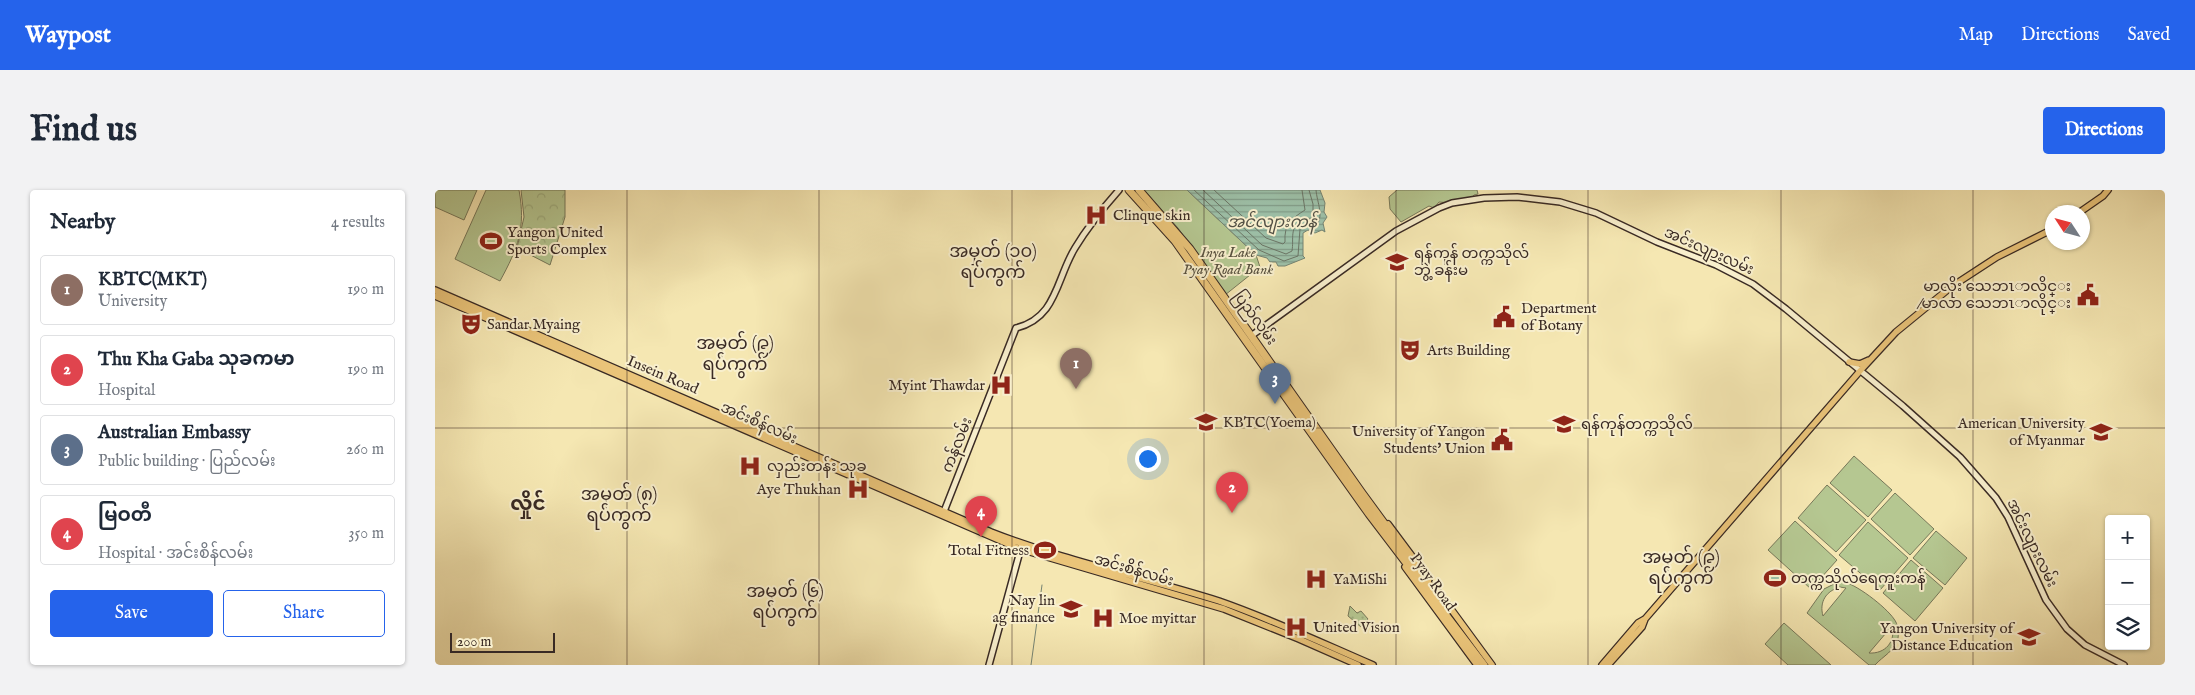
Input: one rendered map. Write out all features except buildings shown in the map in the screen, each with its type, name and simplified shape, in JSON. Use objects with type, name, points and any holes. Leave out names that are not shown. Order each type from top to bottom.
[{"type":"highway","name":"ပြည်လမ်း","points":[[1131,190],[1203,274],[1251,336],[1378,515],[1491,665]]},
{"type":"highway","name":"ပြည်လမ်း","points":[[1139,190],[1175,230],[1241,334],[1385,535]]},
{"type":"highway","name":"Pyay Road","points":[[1385,535],[1484,665]]},
{"type":"main road","name":"ကန်လမ်း","points":[[943,514],[1016,328],[1034,321],[1045,311],[1053,299],[1074,250],[1119,190]]},
{"type":"main road","points":[[2090,205],[2108,190]]},
{"type":"main road","name":"အင်းလျားလမ်း","points":[[1251,336],[1396,231],[1428,213],[1452,203],[1484,198],[1537,198],[1579,206],[1596,212],[1753,284],[1860,371],[1960,457],[1979,477],[2007,517],[2046,600],[2067,629],[2085,645],[2124,665]]},
{"type":"main road","points":[[1602,665],[1639,623],[1645,619],[1860,371],[1909,321],[1971,272],[2045,233]]},
{"type":"main road","points":[[435,290],[447,298]]},
{"type":"main road","points":[[435,296],[447,298]]},
{"type":"main road","name":"Insein Road","points":[[447,298],[623,375]]},
{"type":"main road","points":[[1241,334],[1251,336],[1251,347]]},
{"type":"main road","points":[[1849,362],[1859,364],[1871,359]]},
{"type":"main road","name":"အင်းစိန်လမ်း","points":[[623,375],[1021,546],[1224,609],[1299,638],[1358,665]]},
{"type":"main road","name":"အင်းစိန်လမ်း","points":[[943,514],[991,532],[1021,546],[1218,601],[1373,665]]},
{"type":"main road","name":"Pyay Road","points":[[1369,514],[1368,516],[1377,530],[1477,665]]},
{"type":"main road","points":[[989,665],[1021,546]]},
{"type":"main road","points":[[1608,665],[1642,627],[1645,619]]},
{"type":"green space","points":[[435,190],[477,190],[464,220],[435,207]]},
{"type":"green space","name":"Yangon United Sports Complex","points":[[486,190],[519,190],[521,203],[522,216],[519,237],[512,258],[500,281],[455,259]]},
{"type":"green space","points":[[521,190],[565,190],[565,217],[550,265],[517,248],[524,217]]},
{"type":"green space","name":"Inya Lake Pyay Road Bank","points":[[1144,190],[1187,190],[1256,255],[1260,267],[1225,295],[1178,228]]},
{"type":"green space","points":[[1397,190],[1477,190],[1478,194],[1474,195],[1470,200],[1455,200],[1451,203],[1439,202],[1434,208],[1429,206],[1401,222],[1390,209],[1389,197]]},
{"type":"green space","points":[[1854,456],[1892,490],[1868,517],[1830,483]]},
{"type":"green space","points":[[1827,485],[1866,520],[1836,552],[1798,518]]},
{"type":"green space","points":[[1895,493],[1934,529],[1910,555],[1871,519]]},
{"type":"green space","points":[[1795,521],[1837,560],[1811,589],[1768,550]]},
{"type":"green space","points":[[1868,522],[1908,558],[1880,590],[1839,555]]},
{"type":"green space","points":[[1936,531],[1967,558],[1945,585],[1913,558]]},
{"type":"green space","points":[[1911,560],[1943,588],[1915,621],[1883,593]]},
{"type":"green space","points":[[1840,581],[1846,582],[1877,602],[1895,621],[1898,631],[1896,643],[1892,650],[1875,665],[1869,665],[1807,613],[1824,589]],"holes":[[[1840,587],[1846,588],[1823,616],[1822,606],[1827,594]],[[1892,626],[1893,632],[1888,646],[1875,653],[1869,653]]]},
{"type":"green space","points":[[1350,606],[1357,613],[1361,611],[1368,619],[1361,627],[1348,616]]},
{"type":"green space","points":[[1784,623],[1831,665],[1788,665],[1765,644]]},
{"type":"water","name":"အင်လျားကန်","points":[[1187,190],[1320,190],[1325,203],[1324,212],[1327,217],[1323,223],[1325,232],[1322,230],[1315,233],[1308,230],[1303,233],[1303,256],[1305,258],[1285,266],[1278,266],[1276,262],[1270,262],[1267,258],[1256,255]]},
{"type":"water","name":"တက္ကသိုလ်ရေကူးကန်","points":[[1777,569],[1785,575],[1773,588],[1766,582]]},
{"type":"waterway","points":[[1031,665],[1042,585]]},
{"type":"place","name":"Clinque skin","points":[[1096,215]]},
{"type":"place","name":"Yangon United Sports Complex","points":[[491,241]]},
{"type":"place","name":"ရန်ကုန် တက္ကသိုလ် ဘွဲ့ ခန်းမ","points":[[1397,262]]},
{"type":"place","name":"မာလိုး သေဘၤာလိုင္း /မာလာ သေဘၤာလိုင္း","points":[[2088,295]]},
{"type":"place","name":"Department of Botany","points":[[1504,317]]},
{"type":"place","name":"Sandar Myaing","points":[[471,324]]},
{"type":"place","name":"Arts Building","points":[[1410,350]]},
{"type":"place","name":"Myint Thawdar","points":[[1001,385]]},
{"type":"place","name":"KBTC(MKT)","points":[[1076,389]]},
{"type":"place","name":"Australian Embassy","points":[[1275,404]]},
{"type":"place","name":"KBTC(Yoema)","points":[[1206,422]]},
{"type":"place","name":"ရန်ကုန်တက္ကသိုလ်","points":[[1564,424]]},
{"type":"place","name":"American University of Myanmar","points":[[2101,432]]},
{"type":"place","name":"University of Yangon Students' Union","points":[[1502,440]]},
{"type":"place","name":"လှည်းတန်း သုခ","points":[[750,466]]},
{"type":"place","name":"Aye Thukhan","points":[[858,489]]},
{"type":"place","name":"Thu Kha Gaba သုခကမာ","points":[[1232,513]]},
{"type":"place","name":"မြဝတီ","points":[[981,537]]},
{"type":"place","name":"Total Fitness","points":[[1045,550]]},
{"type":"place","name":"တက္ကသိုလ်ရေကူးကန်","points":[[1775,578]]},
{"type":"place","name":"YaMiShi","points":[[1316,579]]},
{"type":"place","name":"Nay lin ag finance","points":[[1071,609]]},
{"type":"place","name":"Moe myittar","points":[[1103,618]]},
{"type":"place","name":"United Vision","points":[[1296,627]]},
{"type":"place","name":"Yangon University of Distance Education","points":[[2029,637]]},
{"type":"district","name":"အမှတ် (၁၀) ရပ်ကွက်","points":[[993,262]]},
{"type":"district","name":"အမှတ် (၉) ရပ်ကွက်","points":[[735,354]]},
{"type":"district","name":"လှိုင်","points":[[528,504]]},
{"type":"district","name":"အမှတ် (၈) ရပ်ကွက်","points":[[619,505]]},
{"type":"district","name":"အမှတ် (၉) ရပ်ကွက်","points":[[1681,568]]},
{"type":"district","name":"အမှတ် (၆) ရပ်ကွက်","points":[[785,602]]}]
